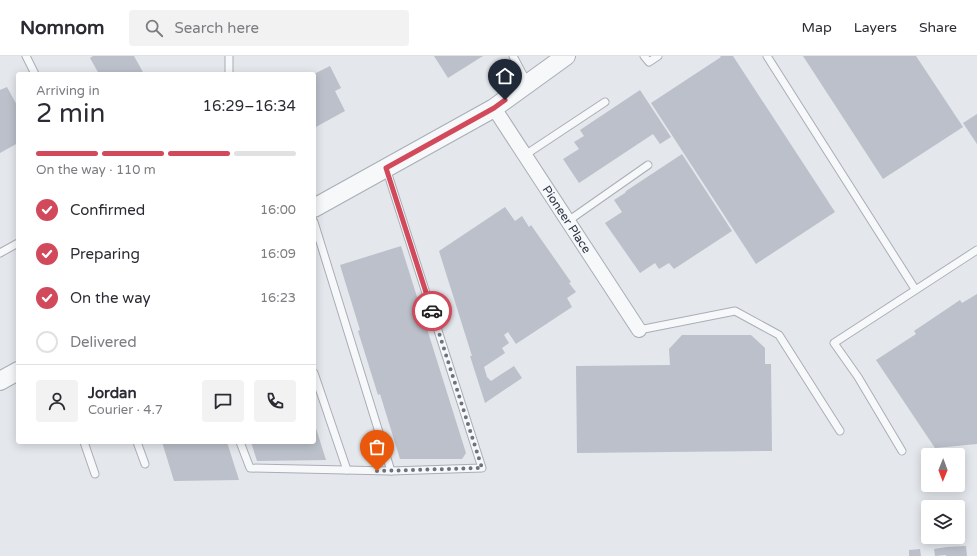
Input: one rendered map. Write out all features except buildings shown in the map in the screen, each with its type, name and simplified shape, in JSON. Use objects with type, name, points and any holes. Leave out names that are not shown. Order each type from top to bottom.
[{"type":"street","points":[[316,207],[494,108],[566,56]]},
{"type":"street","name":"Pioneer Place","points":[[494,108],[639,330]]},
{"type":"street","points":[[0,381],[16,372]]},
{"type":"lane","points":[[26,56],[34,72]]},
{"type":"lane","points":[[228,72],[229,56]]},
{"type":"lane","points":[[513,56],[528,84]]},
{"type":"lane","points":[[644,56],[649,62],[658,56]]},
{"type":"lane","points":[[767,56],[915,289]]},
{"type":"lane","points":[[525,155],[605,102]]},
{"type":"lane","points":[[568,221],[648,166]]},
{"type":"lane","points":[[241,444],[250,468],[391,471],[482,468],[386,168]]},
{"type":"lane","points":[[316,228],[391,471]]},
{"type":"lane","points":[[0,253],[16,244]]},
{"type":"lane","points":[[902,451],[858,377],[834,343],[977,250]]},
{"type":"lane","points":[[639,330],[735,311],[779,335],[840,431]]},
{"type":"lane","points":[[316,379],[347,470]]},
{"type":"lane","points":[[85,444],[95,474]]},
{"type":"lane","points":[[138,444],[145,464]]},
{"type":"way so far","points":[[377,471],[482,468],[432,311]]},
{"type":"route","points":[[432,311],[386,168],[494,108],[505,100]]}]
